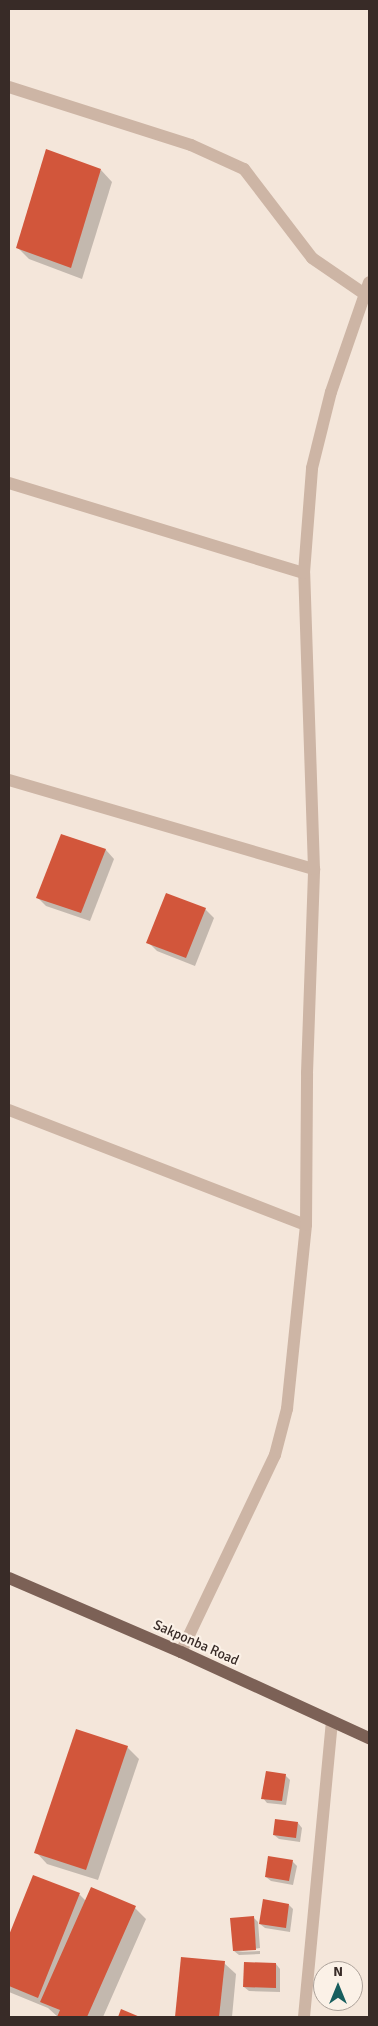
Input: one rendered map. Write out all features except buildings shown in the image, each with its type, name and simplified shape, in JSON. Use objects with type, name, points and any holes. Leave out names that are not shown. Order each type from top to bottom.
[{"type":"main road","name":"Sakponba Road","points":[[9,1578],[181,1652],[369,1738]]},
{"type":"street","points":[[9,87],[191,146],[244,169],[312,258],[366,295]]},
{"type":"street","points":[[181,1652],[275,1455],[286,1409],[306,1225],[306,1073],[314,869],[304,573],[312,468],[331,392],[369,282]]},
{"type":"street","points":[[9,483],[304,573]]},
{"type":"street","points":[[9,780],[314,869]]},
{"type":"street","points":[[9,1110],[306,1225]]},
{"type":"street","points":[[304,2017],[332,1722]]}]
